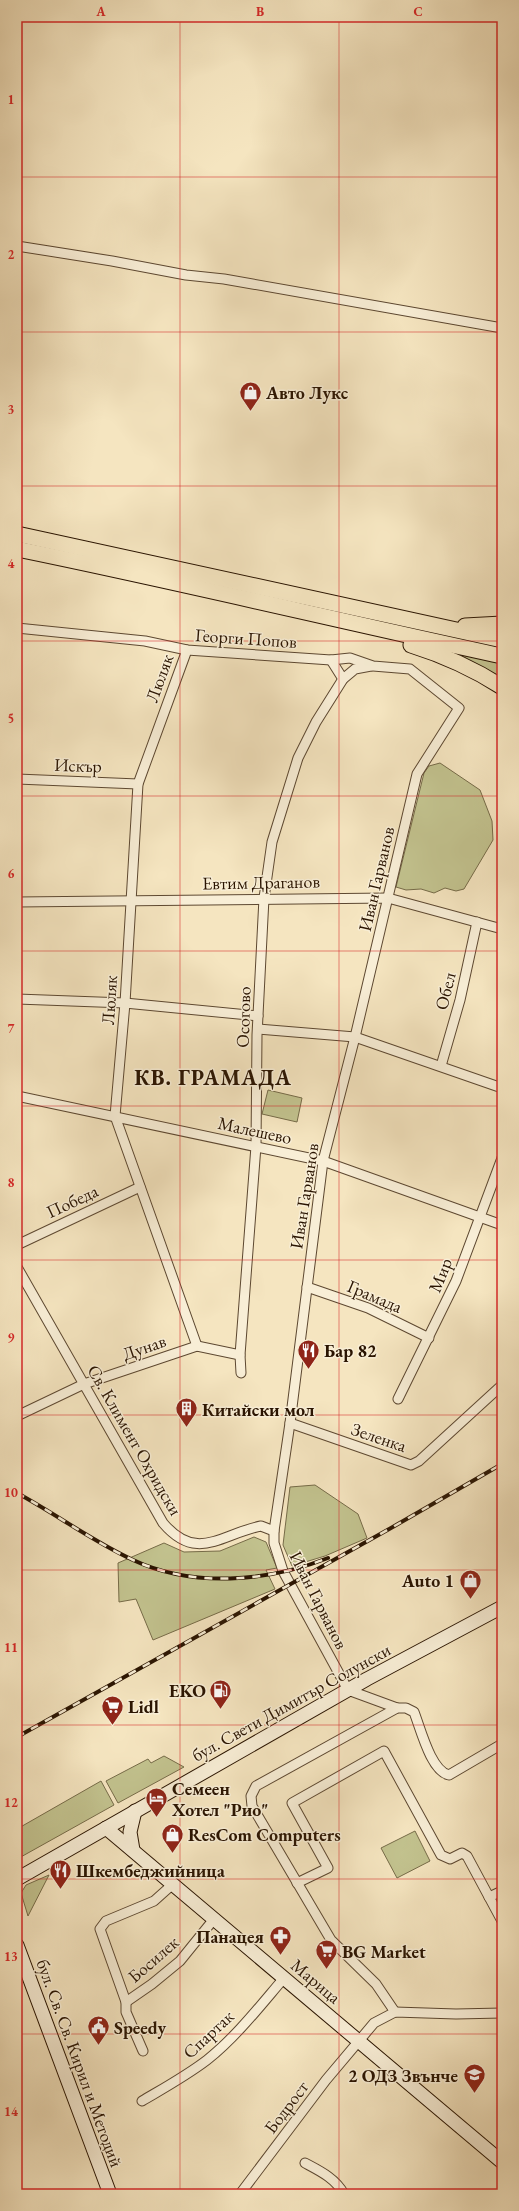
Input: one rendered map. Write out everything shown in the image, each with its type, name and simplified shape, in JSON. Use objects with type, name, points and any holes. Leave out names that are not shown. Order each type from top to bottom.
[{"type":"main road","points":[[17,534],[502,640]]},
{"type":"main road","points":[[17,550],[134,573],[330,619],[502,656]]},
{"type":"main road","points":[[333,604],[465,626],[502,624]]},
{"type":"main road","points":[[330,619],[439,655],[476,671],[502,687]]},
{"type":"street","points":[[17,246],[112,261],[186,275],[224,279],[502,328]]},
{"type":"street","name":"Георги Попов","points":[[17,628],[145,641],[187,650],[331,660],[350,658],[373,666],[410,668],[459,708]]},
{"type":"street","name":"Люляк","points":[[187,650],[138,784],[125,1003],[115,1116],[197,1346]]},
{"type":"street","points":[[331,660],[343,679],[355,669],[373,666]]},
{"type":"street","name":"Осогово","points":[[241,1373],[240,1355],[256,1146],[258,1016],[264,898],[272,842],[298,758],[316,722],[343,679]]},
{"type":"street","name":"Иван Гарванов","points":[[348,1690],[284,1571],[274,1543],[274,1532],[290,1423],[323,1161],[355,1037],[417,774],[459,708]]},
{"type":"street","name":"Искър","points":[[17,779],[138,784]]},
{"type":"street","name":"Евтим Драганов","points":[[17,902],[264,898],[388,898],[502,929]]},
{"type":"street","name":"Обел","points":[[441,1066],[460,1000],[477,922]]},
{"type":"street","points":[[17,999],[125,1003],[258,1016]]},
{"type":"street","points":[[258,1028],[355,1037],[502,1088]]},
{"type":"street","name":"Малешево","points":[[17,1096],[323,1161],[502,1225]]},
{"type":"street","name":"Мир","points":[[398,1399],[456,1281],[502,1158]]},
{"type":"street","name":"Победа","points":[[17,1245],[140,1187]]},
{"type":"street","name":"Св. Климент Охридски","points":[[17,1267],[163,1523],[178,1538],[204,1545],[261,1526],[274,1532]]},
{"type":"street","name":"Грамада","points":[[306,1287],[368,1308],[429,1338]]},
{"type":"street","points":[[197,1346],[240,1355]]},
{"type":"street","name":"Дунав","points":[[17,1416],[84,1384],[197,1346]]},
{"type":"street","name":"Зеленка","points":[[290,1423],[411,1465],[418,1461],[502,1385]]},
{"type":"street","name":"бул. Свети Димитър Солунски","points":[[17,1879],[348,1690],[502,1607]]},
{"type":"street","points":[[348,1690],[397,1708],[406,1708],[414,1712],[435,1766],[442,1773],[449,1775],[502,1744]]},
{"type":"street","points":[[397,1708],[256,1786],[251,1796],[252,1806],[331,1940],[376,1984],[395,2012],[456,2014],[502,2013]]},
{"type":"street","points":[[297,1883],[328,1868],[292,1803],[384,1751],[441,1855],[450,1859],[462,1853],[465,1854],[502,1921]]},
{"type":"street","points":[[133,1850],[130,1832],[136,1811]]},
{"type":"street","name":"Марица","points":[[106,1828],[502,2162]]},
{"type":"street","points":[[143,2051],[126,2012],[126,2002],[101,1933],[101,1926],[106,1921],[154,1901],[173,1884]]},
{"type":"street","points":[[490,1897],[502,1891]]},
{"type":"street","name":"Босилек","points":[[126,2002],[152,1984],[180,1961],[214,1919]]},
{"type":"street","name":"бул. Св. Св. Кирил и Методий","points":[[17,1945],[110,2194]]},
{"type":"street","name":"Спартак","points":[[142,2101],[182,2078],[207,2060],[233,2036],[284,1978]]},
{"type":"street","name":"Бодрост","points":[[240,2194],[326,2080],[358,2041],[374,2023],[395,2012]]},
{"type":"street","points":[[304,2162],[329,2176],[340,2186],[344,2194]]},
{"type":"green space","points":[[442,650],[502,662],[502,682]]},
{"type":"green space","points":[[440,763],[480,790],[492,821],[493,840],[464,889],[456,891],[445,888],[434,893],[421,889],[406,890],[396,887],[424,773],[429,766]]},
{"type":"green space","points":[[268,1090],[302,1098],[297,1122],[262,1114]]},
{"type":"green space","points":[[315,1485],[358,1514],[367,1538],[325,1556],[292,1566],[283,1545],[290,1487]]},
{"type":"green space","points":[[254,1537],[266,1542],[277,1568],[266,1570],[275,1589],[153,1640],[136,1599],[119,1602],[118,1563],[164,1543],[184,1552],[220,1551]]},
{"type":"green space","points":[[164,1756],[184,1767],[118,1803],[106,1781],[148,1759],[151,1763]]},
{"type":"green space","points":[[101,1781],[114,1805],[19,1858],[17,1829]]},
{"type":"green space","points":[[415,1831],[430,1861],[397,1878],[381,1848]]},
{"type":"green space","points":[[49,1875],[28,1916],[21,1893],[26,1885]]},
{"type":"railway","points":[[17,1737],[391,1528],[502,1464]]},
{"type":"railway","points":[[17,1493],[118,1553],[156,1569],[180,1575],[205,1578],[255,1577],[305,1566],[328,1558]]},
{"type":"place","name":"Авто Лукс","points":[[251,412]]},
{"type":"place","name":"Бар 82","points":[[308,1370]]},
{"type":"place","name":"Китайски мол","points":[[186,1428]]},
{"type":"place","name":"Auto 1","points":[[470,1600]]},
{"type":"place","name":"EKO","points":[[221,1710]]},
{"type":"place","name":"Lidl","points":[[113,1726]]},
{"type":"place","name":"Семеен Хотел \"Рио\"","points":[[156,1818]]},
{"type":"place","name":"ResCom Computers","points":[[172,1854]]},
{"type":"place","name":"Шкембеджийница","points":[[61,1890]]},
{"type":"place","name":"Панацея","points":[[280,1956]]},
{"type":"place","name":"BG Market","points":[[326,1970]]},
{"type":"place","name":"Speedy","points":[[98,2046]]},
{"type":"place","name":"2 ОДЗ Звънче","points":[[474,2094]]},
{"type":"district","name":"КВ. ГРАМАДА","points":[[213,1077]]}]
